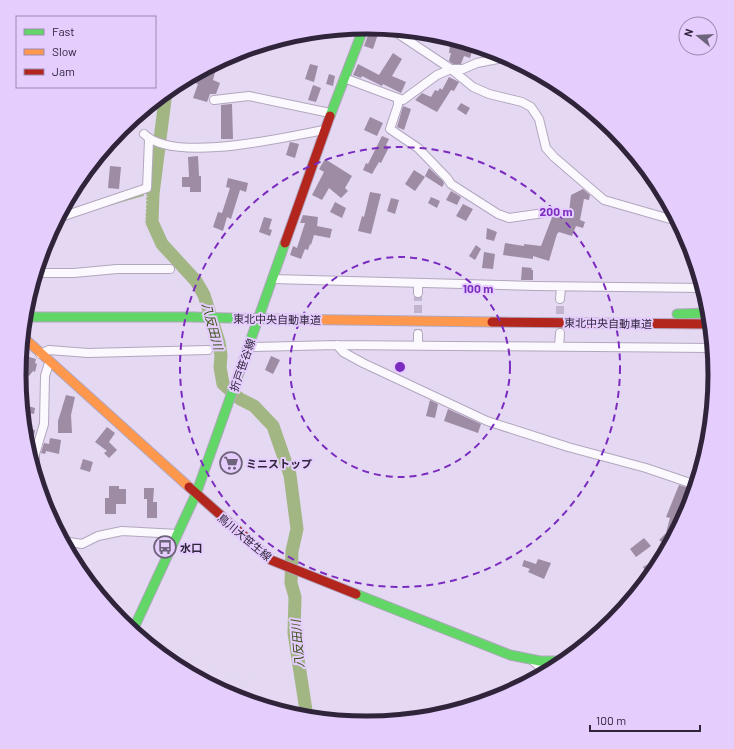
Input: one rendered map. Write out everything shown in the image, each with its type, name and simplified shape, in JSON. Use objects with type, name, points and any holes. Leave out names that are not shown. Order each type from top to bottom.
[{"type":"main road","name":"折戸笹谷線","points":[[136,626],[196,494],[236,385],[330,113],[361,34]]},
{"type":"main road","name":"東北中央自動車道","points":[[410,320],[702,313]]},
{"type":"main road","name":"東北中央自動車道","points":[[31,318],[196,315],[270,319],[704,324]]},
{"type":"main road","name":"鳥川大笹生線","points":[[28,343],[271,560],[302,574],[510,655],[533,660],[552,661]]},
{"type":"street","points":[[400,35],[451,69],[477,89],[531,106],[539,119],[546,148],[604,200],[670,219]]},
{"type":"street","points":[[344,78],[403,100],[438,75],[451,69],[463,69],[477,63],[497,59]]},
{"type":"street","points":[[214,100],[249,96],[330,113]]},
{"type":"street","points":[[398,99],[398,105],[390,129],[418,148],[451,184],[498,214],[508,218],[544,213]]},
{"type":"street","points":[[66,215],[147,188],[149,138],[170,146],[211,148],[324,130]]},
{"type":"street","points":[[42,273],[74,273],[118,268],[170,269]]},
{"type":"street","points":[[272,278],[561,287],[696,288]]},
{"type":"street","points":[[418,283],[418,293]]},
{"type":"street","points":[[560,299],[561,287]]},
{"type":"street","points":[[559,346],[560,333]]},
{"type":"street","points":[[418,334],[418,345]]},
{"type":"street","points":[[337,345],[342,352],[363,363],[487,421],[568,447],[646,468],[691,482]]},
{"type":"street","points":[[249,347],[418,345],[707,348]]},
{"type":"street","points":[[40,354],[49,350],[88,353],[208,350]]},
{"type":"street","points":[[36,452],[44,424],[44,376],[49,363]]},
{"type":"street","points":[[70,542],[82,544],[98,536],[122,531],[178,534]]},
{"type":"street","points":[[533,660],[541,667]]},
{"type":"path","points":[[131,128],[149,138],[155,108]]},
{"type":"path","points":[[147,188],[146,234],[193,299],[196,315]]},
{"type":"path","points":[[204,325],[215,390],[229,404]]},
{"type":"path","points":[[146,635],[246,684]]},
{"type":"path","points":[[243,692],[255,667]]},
{"type":"building","points":[[368,34],[378,34],[373,49],[364,46]]},
{"type":"building","points":[[450,44],[472,51],[470,58],[464,56],[461,64],[453,64],[449,61],[451,53],[449,53]]},
{"type":"building","points":[[393,53],[402,59],[392,76],[406,82],[401,93],[362,76],[361,78],[353,75],[358,64],[379,75]]},
{"type":"building","points":[[310,64],[318,66],[314,82],[305,79]]},
{"type":"building","points":[[216,69],[213,80],[220,83],[216,94],[210,94],[207,102],[193,98],[198,84],[195,83],[196,79]]},
{"type":"building","points":[[329,74],[335,76],[333,86],[326,84]]},
{"type":"building","points":[[449,77],[459,82],[454,91],[451,90],[437,112],[415,100],[422,93],[431,97],[435,90],[438,91],[440,88],[442,90]]},
{"type":"building","points":[[313,85],[321,88],[316,102],[308,100]]},
{"type":"building","points":[[461,103],[470,108],[466,115],[457,109]]},
{"type":"building","points":[[232,104],[233,139],[221,139],[221,105]]},
{"type":"building","points":[[403,106],[411,109],[404,130],[397,127]]},
{"type":"building","points":[[370,117],[383,123],[377,136],[364,130]]},
{"type":"building","points":[[382,136],[389,139],[386,145],[389,147],[381,163],[379,162],[372,174],[363,170],[366,163],[368,164]]},
{"type":"building","points":[[290,142],[299,144],[295,158],[286,155]]},
{"type":"building","points":[[198,156],[199,176],[201,176],[201,192],[190,192],[190,187],[182,187],[182,177],[189,177],[188,157]]},
{"type":"building","points":[[325,159],[352,176],[345,188],[348,191],[341,198],[329,188],[322,200],[312,195],[324,172],[319,169]]},
{"type":"building","points":[[110,166],[121,167],[119,189],[108,188]]},
{"type":"building","points":[[429,168],[443,181],[444,184],[442,187],[425,176]]},
{"type":"building","points":[[414,170],[425,177],[415,191],[405,184]]},
{"type":"building","points":[[228,178],[248,183],[246,192],[240,190],[231,219],[227,217],[223,231],[213,227],[218,212],[222,213],[230,188],[226,187]]},
{"type":"building","points":[[583,189],[590,195],[589,200],[584,199],[580,220],[585,222],[583,228],[576,226],[572,236],[559,232],[557,234],[549,261],[533,256],[533,259],[503,255],[505,243],[524,246],[524,244],[541,246],[556,207],[569,212],[571,195]]},
{"type":"building","points":[[451,191],[461,197],[457,205],[446,200]]},
{"type":"building","points":[[370,192],[381,194],[371,234],[358,231],[362,216],[364,217]]},
{"type":"building","points":[[431,197],[440,201],[437,208],[428,203]]},
{"type":"building","points":[[391,198],[399,200],[395,214],[387,211]]},
{"type":"building","points":[[335,202],[346,208],[342,218],[330,212]]},
{"type":"building","points":[[463,204],[473,209],[466,221],[456,216]]},
{"type":"building","points":[[303,215],[318,217],[317,226],[332,229],[330,238],[314,235],[311,245],[310,244],[308,250],[305,249],[301,259],[290,255],[293,246],[297,248],[305,223],[300,223]]},
{"type":"building","points":[[264,217],[272,219],[269,229],[272,230],[270,236],[259,232]]},
{"type":"building","points":[[487,228],[497,232],[494,241],[486,239]]},
{"type":"building","points":[[476,245],[481,249],[475,260],[469,256]]},
{"type":"building","points":[[484,252],[495,254],[493,269],[482,268]]},
{"type":"building","points":[[522,267],[532,268],[533,280],[521,280]]},
{"type":"building","points":[[27,356],[36,359],[35,363],[37,364],[35,372],[33,371],[29,376],[26,375]]},
{"type":"building","points":[[271,356],[280,360],[273,374],[265,370]]},
{"type":"building","points":[[66,395],[75,397],[71,415],[72,433],[58,433],[58,421]]},
{"type":"building","points":[[430,400],[438,404],[435,418],[426,416]]},
{"type":"building","points":[[28,406],[35,408],[34,414],[29,413],[29,415]]},
{"type":"building","points":[[448,409],[481,424],[478,433],[444,421]]},
{"type":"building","points":[[107,427],[115,433],[109,442],[117,450],[109,458],[104,453],[107,451],[95,442]]},
{"type":"building","points":[[31,429],[35,430],[33,441]]},
{"type":"building","points":[[50,438],[61,440],[59,454],[46,451],[45,454],[41,453],[44,443],[49,444]]},
{"type":"building","points":[[83,459],[93,462],[90,472],[80,469]]},
{"type":"building","points":[[679,485],[689,488],[673,525],[663,543],[659,540],[666,533],[670,518],[666,517]]},
{"type":"building","points":[[109,486],[119,486],[119,489],[126,489],[126,504],[116,504],[116,514],[105,514],[105,498],[109,498]]},
{"type":"building","points":[[144,488],[154,488],[153,502],[157,502],[157,518],[147,518],[147,499],[144,499]]},
{"type":"building","points":[[644,538],[651,546],[636,557],[630,549]]},
{"type":"building","points":[[538,559],[551,563],[544,579],[528,572],[530,569],[522,566],[524,560],[536,564]]},
{"type":"building","points":[[653,561],[646,572],[643,567]]},
{"type":"waterway","name":"八反田川","points":[[165,100],[153,194],[152,222],[162,244],[196,281],[204,295],[219,342],[221,356],[220,367],[223,384],[240,399],[254,406],[273,426],[290,475],[297,529],[292,551],[291,583],[295,597],[294,633],[306,710]]},
{"type":"waterway","points":[[108,205],[143,195]]},
{"type":"tunnel","points":[[418,293],[418,334]]},
{"type":"tunnel","points":[[560,299],[560,326]]},
{"type":"traffic: fast","points":[[330,116],[361,34]]},
{"type":"traffic: fast","points":[[135,625],[196,494],[285,243]]},
{"type":"traffic: fast","points":[[677,314],[702,313]]},
{"type":"traffic: fast","points":[[31,317],[193,317]]},
{"type":"traffic: fast","points":[[193,317],[270,319]]},
{"type":"traffic: fast","points":[[356,594],[510,655],[540,661],[551,661]]},
{"type":"traffic: slow","points":[[270,319],[492,322]]},
{"type":"traffic: slow","points":[[28,341],[189,487]]},
{"type":"traffic: jam","points":[[285,243],[330,116]]},
{"type":"traffic: jam","points":[[492,322],[704,324]]},
{"type":"traffic: jam","points":[[189,487],[271,560],[356,594]]},
{"type":"place","name":"ミニストップ","points":[[231,463]]},
{"type":"place","name":"水口","points":[[165,547]]}]
